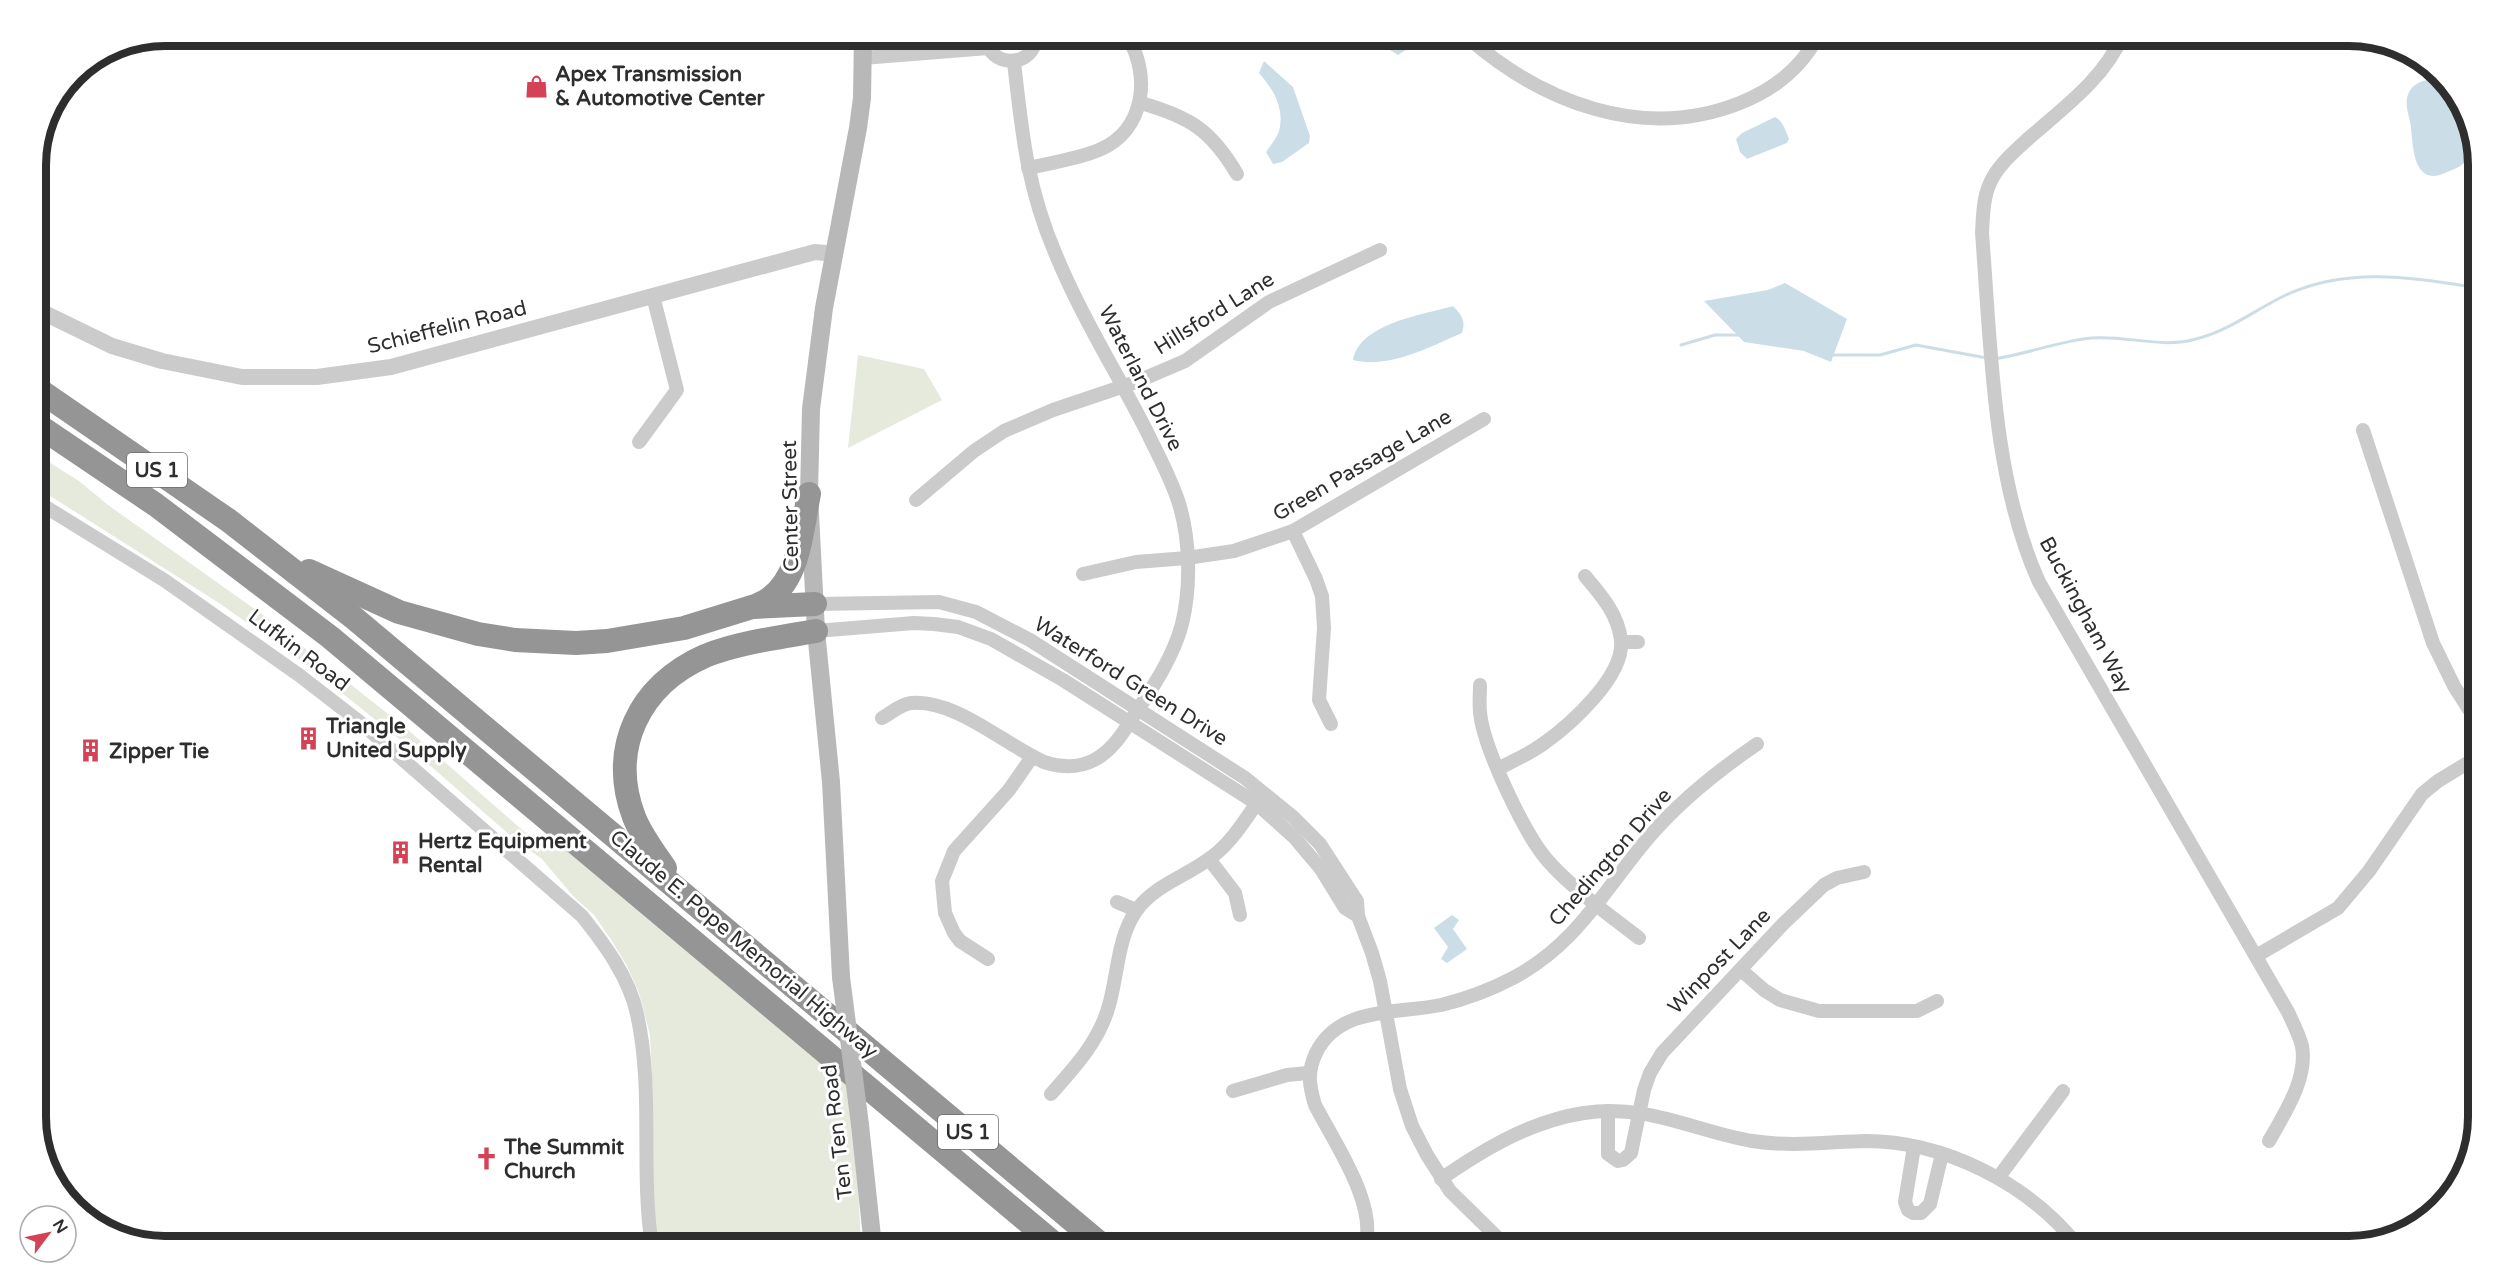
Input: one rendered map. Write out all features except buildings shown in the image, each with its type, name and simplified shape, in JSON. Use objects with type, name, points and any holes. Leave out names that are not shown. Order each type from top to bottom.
[{"type":"highway","name":"Claude E. Pope Memorial Highway","points":[[47,395],[119,443],[275,556],[363,625],[1092,1236]]},
{"type":"highway","name":"Claude E. Pope Memorial Highway","points":[[47,431],[173,517],[330,637],[1045,1236]]},
{"type":"highway","points":[[275,556],[399,612],[478,634],[515,640],[576,643],[640,637],[684,628],[753,607],[771,598],[784,584],[794,564],[809,494]]},
{"type":"highway","points":[[753,607],[815,604]]},
{"type":"highway","points":[[678,888],[634,817],[626,787],[625,755],[641,708],[670,676],[706,656],[769,639],[816,631]]},
{"type":"highway","points":[[1016,1211],[1033,1236]]},
{"type":"main road","name":"Center Street","points":[[841,977],[831,782],[816,631],[809,494],[811,409],[824,308],[854,156],[862,98],[863,47]]},
{"type":"main road","name":"Ten Ten Road","points":[[841,977],[872,1236]]},
{"type":"street","points":[[1479,46],[1510,70],[1572,102],[1619,116],[1658,119],[1715,111],[1763,93],[1794,70],[1811,46]]},
{"type":"street","name":"Buckingham Way","points":[[2116,46],[2107,62],[2082,91],[2008,158],[1989,184],[1983,210],[1982,233],[2004,470],[2022,542],[2039,582],[2288,1012],[2302,1045],[2303,1060],[2294,1094],[2269,1141]]},
{"type":"street","points":[[990,47],[998,59],[1014,62],[1028,55],[1034,47]]},
{"type":"street","points":[[1028,168],[1078,157],[1106,147],[1127,126],[1141,102],[1142,71],[1134,47]]},
{"type":"street","name":"Waterland Drive","points":[[882,718],[910,703],[933,705],[962,716],[1032,757],[1057,766],[1086,764],[1113,746],[1130,723],[1163,668],[1182,624],[1187,589],[1187,558],[1182,516],[1171,482],[1056,257],[1035,199],[1028,168],[1019,118],[1014,62]]},
{"type":"street","points":[[1141,102],[1201,128],[1223,151],[1237,174]]},
{"type":"street","name":"Hillsford Lane","points":[[916,501],[974,451],[1004,431],[1029,419],[1136,382],[1185,361],[1269,302],[1380,250]]},
{"type":"street","name":"Schieffelin Road","points":[[47,314],[112,346],[162,361],[242,376],[317,377],[392,368],[815,252],[835,254]]},
{"type":"street","points":[[639,442],[677,390],[653,296]]},
{"type":"street","name":"Green Passage Lane","points":[[1083,574],[1137,562],[1234,551],[1293,531],[1484,419]]},
{"type":"street","points":[[2363,429],[2433,643],[2454,686],[2468,708]]},
{"type":"street","name":"Lufkin Road","points":[[47,508],[164,580],[299,675],[361,723],[582,916],[609,950],[637,1013],[644,1064],[647,1216],[650,1236]]},
{"type":"street","points":[[1293,531],[1322,596],[1324,628],[1319,700],[1331,724]]},
{"type":"street","points":[[1498,769],[1544,744],[1585,706],[1614,671],[1621,656],[1622,642],[1614,616],[1606,601],[1585,576]]},
{"type":"street","name":"Waterford Green Drive","points":[[815,604],[939,602],[976,612],[1030,640],[1264,792],[1320,844],[1357,901],[1358,916],[1372,953],[1392,1055],[1406,1109],[1441,1179],[1460,1202],[1496,1236]]},
{"type":"street","name":"Waterford Green Drive","points":[[816,631],[914,623],[958,627],[991,639],[1256,803],[1294,837],[1321,869],[1345,908],[1358,916]]},
{"type":"street","points":[[1622,642],[1638,642]]},
{"type":"street","points":[[1480,685],[1483,730],[1498,769],[1539,850],[1558,872],[1638,938]]},
{"type":"street","name":"Chedington Drive","points":[[1308,1073],[1318,1049],[1332,1031],[1358,1018],[1460,1000],[1528,970],[1558,948],[1598,905],[1644,843],[1670,816],[1700,787],[1757,744]]},
{"type":"street","points":[[988,959],[960,941],[954,933],[944,907],[942,881],[954,851],[1009,790],[1032,757]]},
{"type":"street","points":[[2256,956],[2338,908],[2369,871],[2422,795],[2438,781],[2468,763]]},
{"type":"street","points":[[1051,1094],[1096,1038],[1108,1011],[1126,932],[1136,910],[1163,886],[1209,859],[1237,831],[1264,792]]},
{"type":"street","points":[[1209,859],[1235,892],[1240,915]]},
{"type":"street","name":"Winpost Lane","points":[[1608,1111],[1608,1154],[1618,1161],[1623,1160],[1631,1153],[1644,1090],[1650,1073],[1662,1053],[1783,924],[1824,885],[1837,878],[1864,872]]},
{"type":"street","points":[[1117,902],[1136,910]]},
{"type":"street","points":[[1741,970],[1764,990],[1780,1000],[1819,1011],[1917,1011],[1937,1001]]},
{"type":"street","points":[[1233,1091],[1287,1075],[1308,1073],[1315,1105],[1364,1202],[1367,1221],[1366,1236]]},
{"type":"street","points":[[1998,1178],[2063,1090]]},
{"type":"street","points":[[1441,1179],[1527,1129],[1585,1113],[1641,1112],[1763,1143],[1866,1142],[1914,1147],[1941,1154],[1998,1178],[2026,1196],[2053,1218],[2069,1236]]},
{"type":"street","points":[[1914,1147],[1905,1202],[1908,1210],[1913,1214],[1921,1213],[1930,1204],[1941,1154]]},
{"type":"shaded area","points":[[858,355],[924,369],[942,400],[848,448]]},
{"type":"shaded area","points":[[47,461],[79,481],[108,505],[263,615],[407,729],[527,834],[539,850],[551,836],[846,1082],[858,1183],[861,1236],[657,1236],[652,1199],[653,1099],[650,1035],[639,993],[627,966],[610,938],[594,915],[573,896],[542,859],[519,843],[403,742],[307,665],[219,603],[47,494]]},
{"type":"water","points":[[1386,46],[1412,46],[1398,55]]},
{"type":"water","points":[[1264,61],[1293,87],[1310,136],[1309,143],[1282,162],[1273,164],[1266,152],[1278,134],[1280,114],[1273,92],[1259,73]]},
{"type":"water","points":[[2428,80],[2448,99],[2462,127],[2466,142],[2468,158],[2464,163],[2451,171],[2435,176],[2427,175],[2417,163],[2407,106],[2407,97],[2411,90],[2422,81]]},
{"type":"water","points":[[1775,117],[1785,130],[1789,139],[1787,143],[1747,159],[1740,152],[1736,139],[1742,133]]},
{"type":"water","points":[[1785,283],[1847,319],[1831,362],[1804,351],[1744,342],[1704,301],[1768,290]]},
{"type":"water","points":[[1453,306],[1462,318],[1464,325],[1462,333],[1395,359],[1381,362],[1353,360],[1358,347],[1367,337],[1380,329],[1394,322]]},
{"type":"water","points":[[1452,915],[1459,920],[1453,929],[1467,949],[1447,963],[1441,959],[1448,947],[1434,928]]},
{"type":"waterway","points":[[1994,359],[2092,338],[2170,343],[2196,339],[2231,325],[2286,295],[2333,280],[2357,277],[2406,278],[2468,286]]},
{"type":"waterway","points":[[1681,345],[1715,335],[1740,335]]},
{"type":"waterway","points":[[1832,355],[1880,355],[1916,345],[1987,358]]},
{"type":"place","name":"Apex Transmission & Automotive Center","points":[[537,86]]},
{"type":"place","name":"Triangle United Supply","points":[[308,738]]},
{"type":"place","name":"Zipper Tie","points":[[91,751]]},
{"type":"place","name":"Hertz Equipment Rental","points":[[400,853]]},
{"type":"place","name":"The Summit Church","points":[[486,1159]]}]
